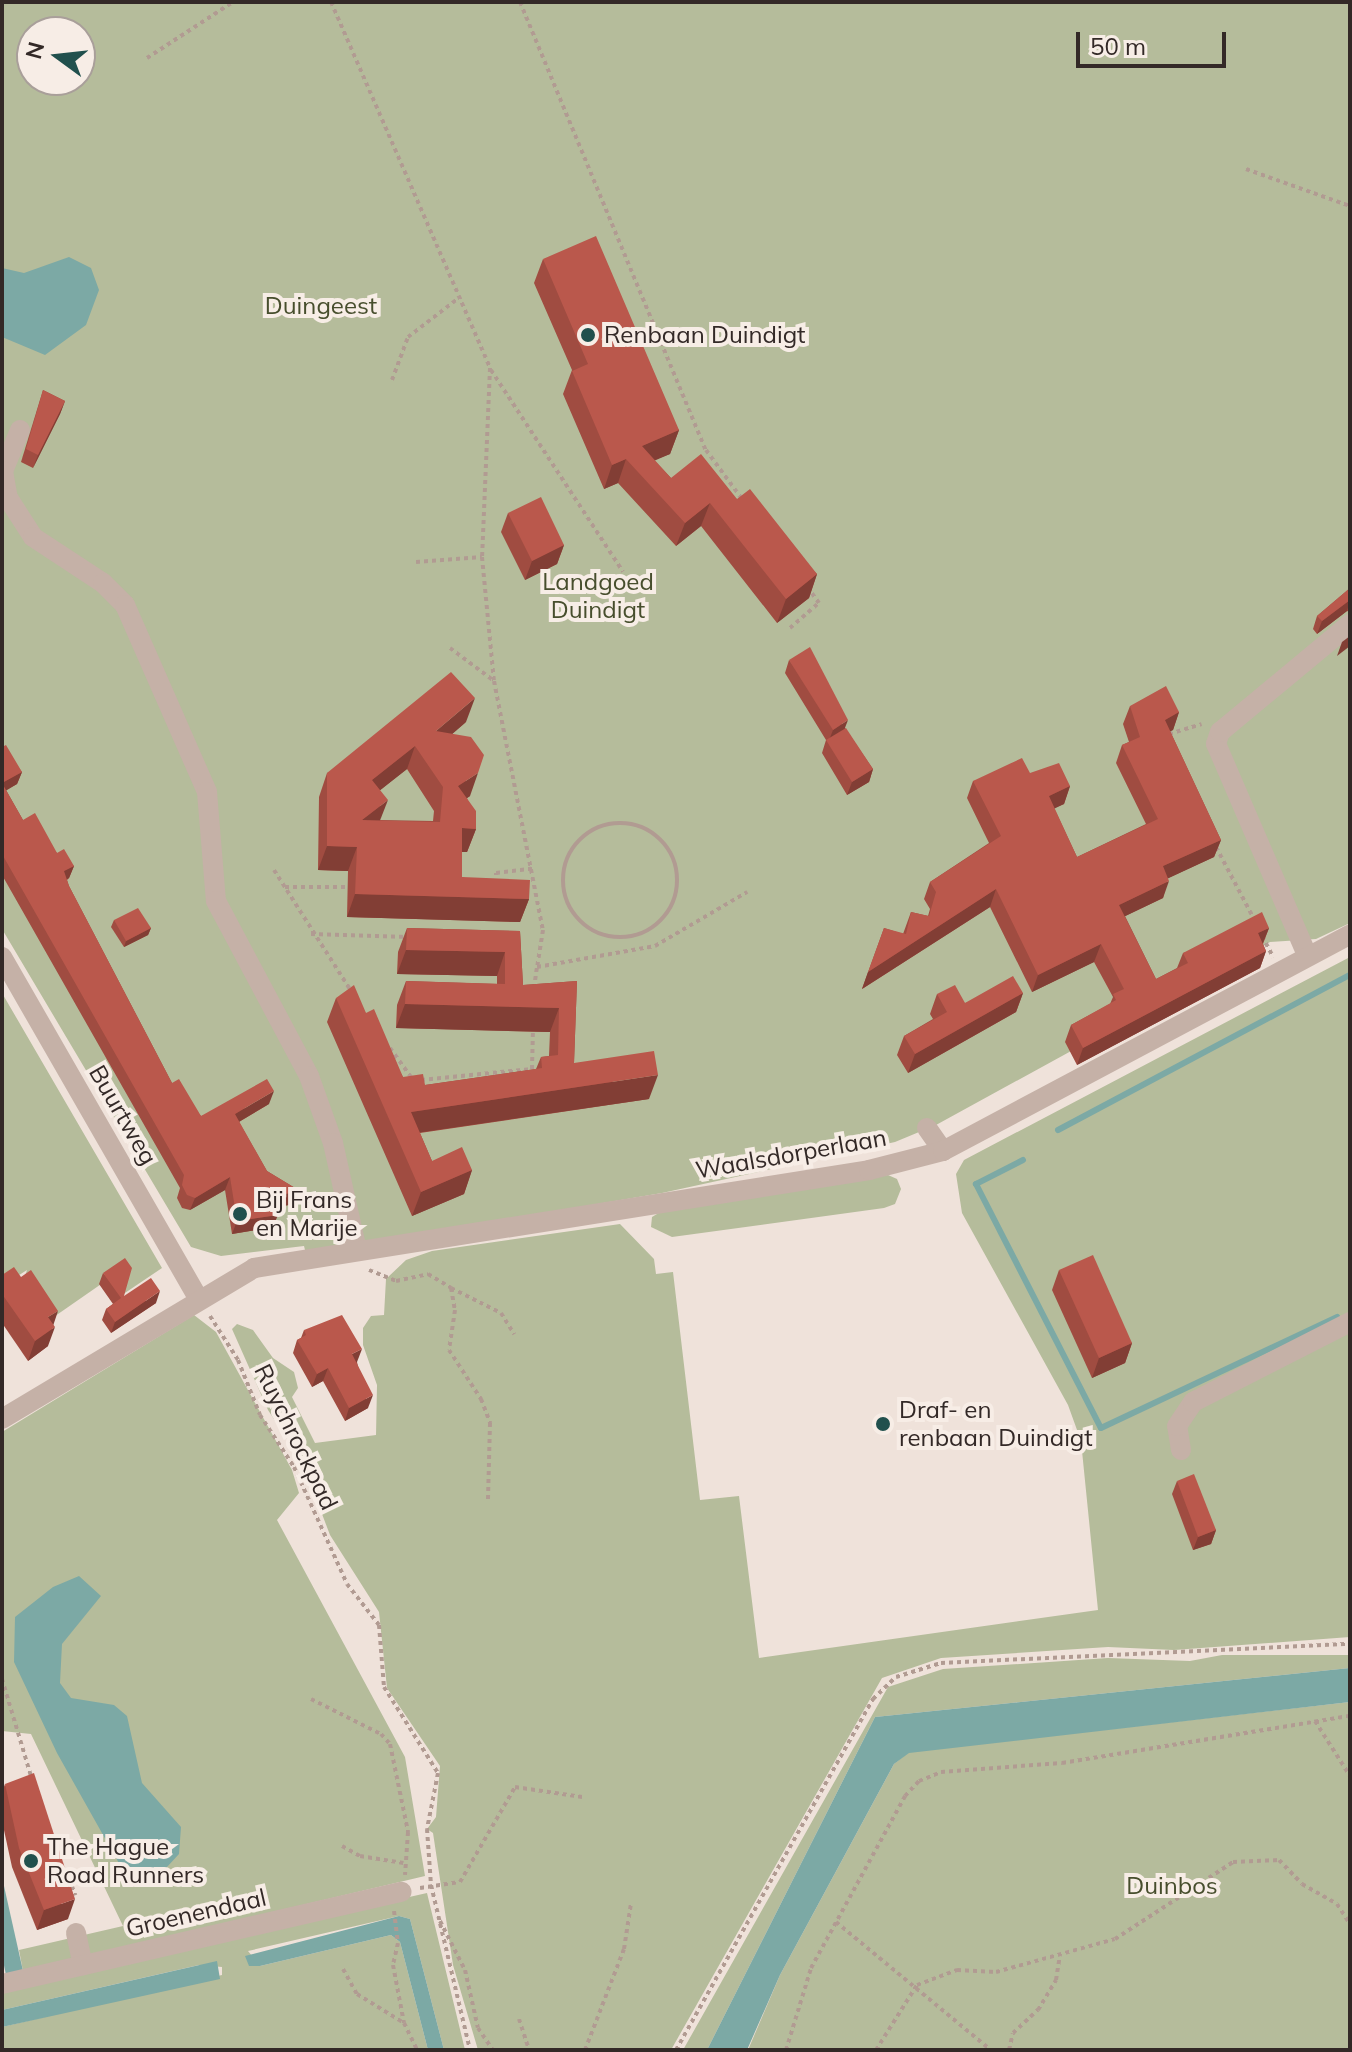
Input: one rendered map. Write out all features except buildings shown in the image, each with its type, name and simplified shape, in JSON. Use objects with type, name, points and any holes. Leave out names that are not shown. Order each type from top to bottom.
[{"type":"street","points":[[20,430],[3,471],[8,498],[33,537],[103,583],[125,605],[207,792],[216,901],[309,1076],[333,1143],[360,1250]]},
{"type":"street","points":[[1307,955],[1219,756],[1220,732],[1350,624]]},
{"type":"street","name":"Waalsdorperlaan","points":[[198,1298],[254,1268],[869,1170],[943,1151],[1307,955],[1350,935]]},
{"type":"street","name":"Buurtweg","points":[[2,957],[198,1298]]},
{"type":"street","points":[[927,1128],[943,1151]]},
{"type":"street","points":[[2,1419],[159,1327],[198,1298]]},
{"type":"street","points":[[1181,1450],[1177,1426],[1193,1402],[1350,1322]]},
{"type":"street","name":"Groenendaal","points":[[2,1984],[404,1886]]},
{"type":"street","points":[[76,1933],[83,1965]]},
{"type":"path","points":[[147,58],[233,2]]},
{"type":"path","points":[[331,2],[490,368],[623,572]]},
{"type":"path","points":[[520,2],[706,450],[744,501]]},
{"type":"path","points":[[1246,169],[1350,206]]},
{"type":"path","points":[[392,380],[408,337],[460,297]]},
{"type":"path","points":[[490,368],[482,557],[494,681],[535,868],[543,930],[534,996]]},
{"type":"path","points":[[416,562],[482,557]]},
{"type":"path","points":[[790,628],[819,603],[801,578]]},
{"type":"path","points":[[450,648],[494,681]]},
{"type":"path","points":[[1163,737],[1193,724],[1220,732]]},
{"type":"path","points":[[616,822],[640,825],[661,838],[676,870],[672,906],[657,925],[635,936],[611,937],[589,929],[572,912],[563,889],[564,865],[575,844],[593,828],[616,822]]},
{"type":"path","points":[[1211,837],[1280,970]]},
{"type":"path","points":[[1205,857],[1218,851]]},
{"type":"path","points":[[481,888],[496,888],[496,873],[535,868]]},
{"type":"path","points":[[274,870],[311,934],[353,995]]},
{"type":"path","points":[[284,887],[360,887]]},
{"type":"path","points":[[537,967],[655,946],[747,892]]},
{"type":"path","points":[[311,934],[420,937]]},
{"type":"path","points":[[387,1044],[413,1081],[532,1069],[533,1025]]},
{"type":"path","points":[[360,1250],[373,1276],[396,1281],[428,1274],[501,1313],[514,1334]]},
{"type":"path","points":[[451,1288],[455,1310],[449,1350],[481,1399],[490,1423],[488,1499]]},
{"type":"path","name":"Ruychrockpad","points":[[222,1334],[260,1415],[294,1467],[342,1574],[379,1625],[384,1687],[438,1773],[427,1829],[431,1885],[470,2050]]},
{"type":"path","points":[[676,2050],[873,1699],[896,1677],[941,1663],[1350,1644]]},
{"type":"path","points":[[2,1679],[34,1786]]},
{"type":"path","points":[[311,1699],[381,1734],[390,1744],[408,1832],[403,1863],[404,1886]]},
{"type":"path","points":[[786,2050],[800,1995],[836,1922],[905,1796],[919,1781],[941,1772],[1062,1763],[1350,1716]]},
{"type":"path","points":[[1315,1721],[1350,1776]]},
{"type":"path","points":[[431,1885],[460,1882],[515,1787],[582,1797]]},
{"type":"path","points":[[342,1846],[360,1856],[403,1863]]},
{"type":"path","points":[[876,2050],[917,1985],[957,1970],[996,1972],[1115,1939],[1233,1862],[1257,1857],[1279,1860],[1302,1884],[1337,1904],[1350,1924]]},
{"type":"path","points":[[65,1868],[75,1895]]},
{"type":"path","points":[[585,2050],[624,1949],[631,1903]]},
{"type":"path","points":[[394,1913],[398,1943],[393,1965],[404,2023],[417,2050]]},
{"type":"path","points":[[437,1915],[465,1970],[478,2028],[493,2050]]},
{"type":"path","points":[[836,1922],[917,1985],[987,2049]]},
{"type":"path","points":[[1009,2050],[1013,2033],[1038,2010],[1056,1980],[1060,1956]]},
{"type":"path","points":[[343,1969],[357,1994],[404,2023]]},
{"type":"path","points":[[519,2019],[529,2050]]},
{"type":"green space","name":"Landgoed Duindigt","points":[[2,2],[1350,2],[1350,923],[1316,939],[1270,942],[936,1125],[895,1142],[662,1193],[370,1243],[359,1237],[338,1241],[336,1249],[306,1254],[304,1246],[221,1256],[191,1247],[2,929]]},
{"type":"green space","points":[[1350,957],[1350,1637],[1174,1650],[1108,1647],[941,1658],[882,1678],[671,2050],[478,2050],[453,1965],[433,1833],[427,1829],[436,1817],[440,1766],[387,1688],[379,1612],[330,1535],[303,1464],[268,1410],[232,1329],[237,1324],[253,1330],[273,1358],[294,1372],[298,1388],[292,1397],[315,1443],[376,1435],[377,1385],[363,1345],[363,1328],[371,1316],[384,1315],[386,1279],[406,1260],[432,1251],[620,1224],[654,1259],[656,1274],[673,1272],[700,1500],[739,1496],[759,1658],[1098,1610],[1081,1441],[1068,1405],[962,1213],[956,1174],[964,1160]]},
{"type":"green space","points":[[2,993],[162,1268],[119,1297],[107,1280],[48,1321],[24,1279],[27,1270],[2,1286]]},
{"type":"green space","points":[[888,1175],[897,1179],[901,1189],[895,1204],[884,1208],[672,1237],[651,1227],[652,1217],[662,1211]]},
{"type":"green space","points":[[194,1315],[216,1332],[292,1470],[299,1493],[277,1520],[405,1757],[425,1876],[23,1971],[19,1950],[123,1926],[31,1734],[2,1731],[2,1432]]},
{"type":"green space","points":[[1222,1655],[1350,1655],[1350,1668],[875,1717],[707,2050],[683,2050],[888,1687],[943,1669],[1108,1658],[1190,1661]]},
{"type":"green space","name":"Duinbos","points":[[1350,1702],[1350,2050],[748,2050],[780,1975],[894,1764],[909,1752]]},
{"type":"green space","points":[[427,1893],[465,2050],[444,2050],[410,1919],[399,1916],[248,1951],[260,1966],[391,1935],[400,1942],[428,2050],[2,2050],[2,2027],[222,1975],[222,1967],[199,1965],[2,2010],[2,1989]]},
{"type":"water","points":[[69,257],[91,268],[99,290],[86,325],[45,355],[2,337],[2,268],[24,273]]},
{"type":"water","points":[[79,1576],[101,1596],[62,1644],[60,1683],[71,1698],[114,1705],[127,1716],[142,1783],[181,1827],[179,1854],[155,1880],[125,1874],[57,1753],[14,1662],[15,1617],[53,1587]]},
{"type":"water","points":[[1350,1668],[1350,1702],[909,1753],[894,1764],[780,1975],[747,2050],[707,2050],[875,1717]]},
{"type":"water","points":[[2,1877],[23,1971],[6,1975],[2,1956]]},
{"type":"water","points":[[399,1916],[410,1919],[444,2050],[428,2050],[400,1942],[391,1935],[260,1966],[249,1966],[245,1956]]},
{"type":"water","points":[[217,1961],[220,1979],[2,2027],[2,2010]]},
{"type":"waterway","points":[[1058,1130],[1350,975]]},
{"type":"waterway","points":[[1023,1160],[976,1184],[1101,1428],[1337,1317]]},
{"type":"place","name":"Renbaan Duindigt","points":[[588,335]]},
{"type":"place","name":"Bij Frans en Marije","points":[[240,1214]]},
{"type":"place","name":"Draf- en renbaan Duindigt","points":[[883,1424]]},
{"type":"place","name":"The Hague Road Runners","points":[[31,1861]]},
{"type":"park label","name":"Duingeest","points":[[321,306]]}]
